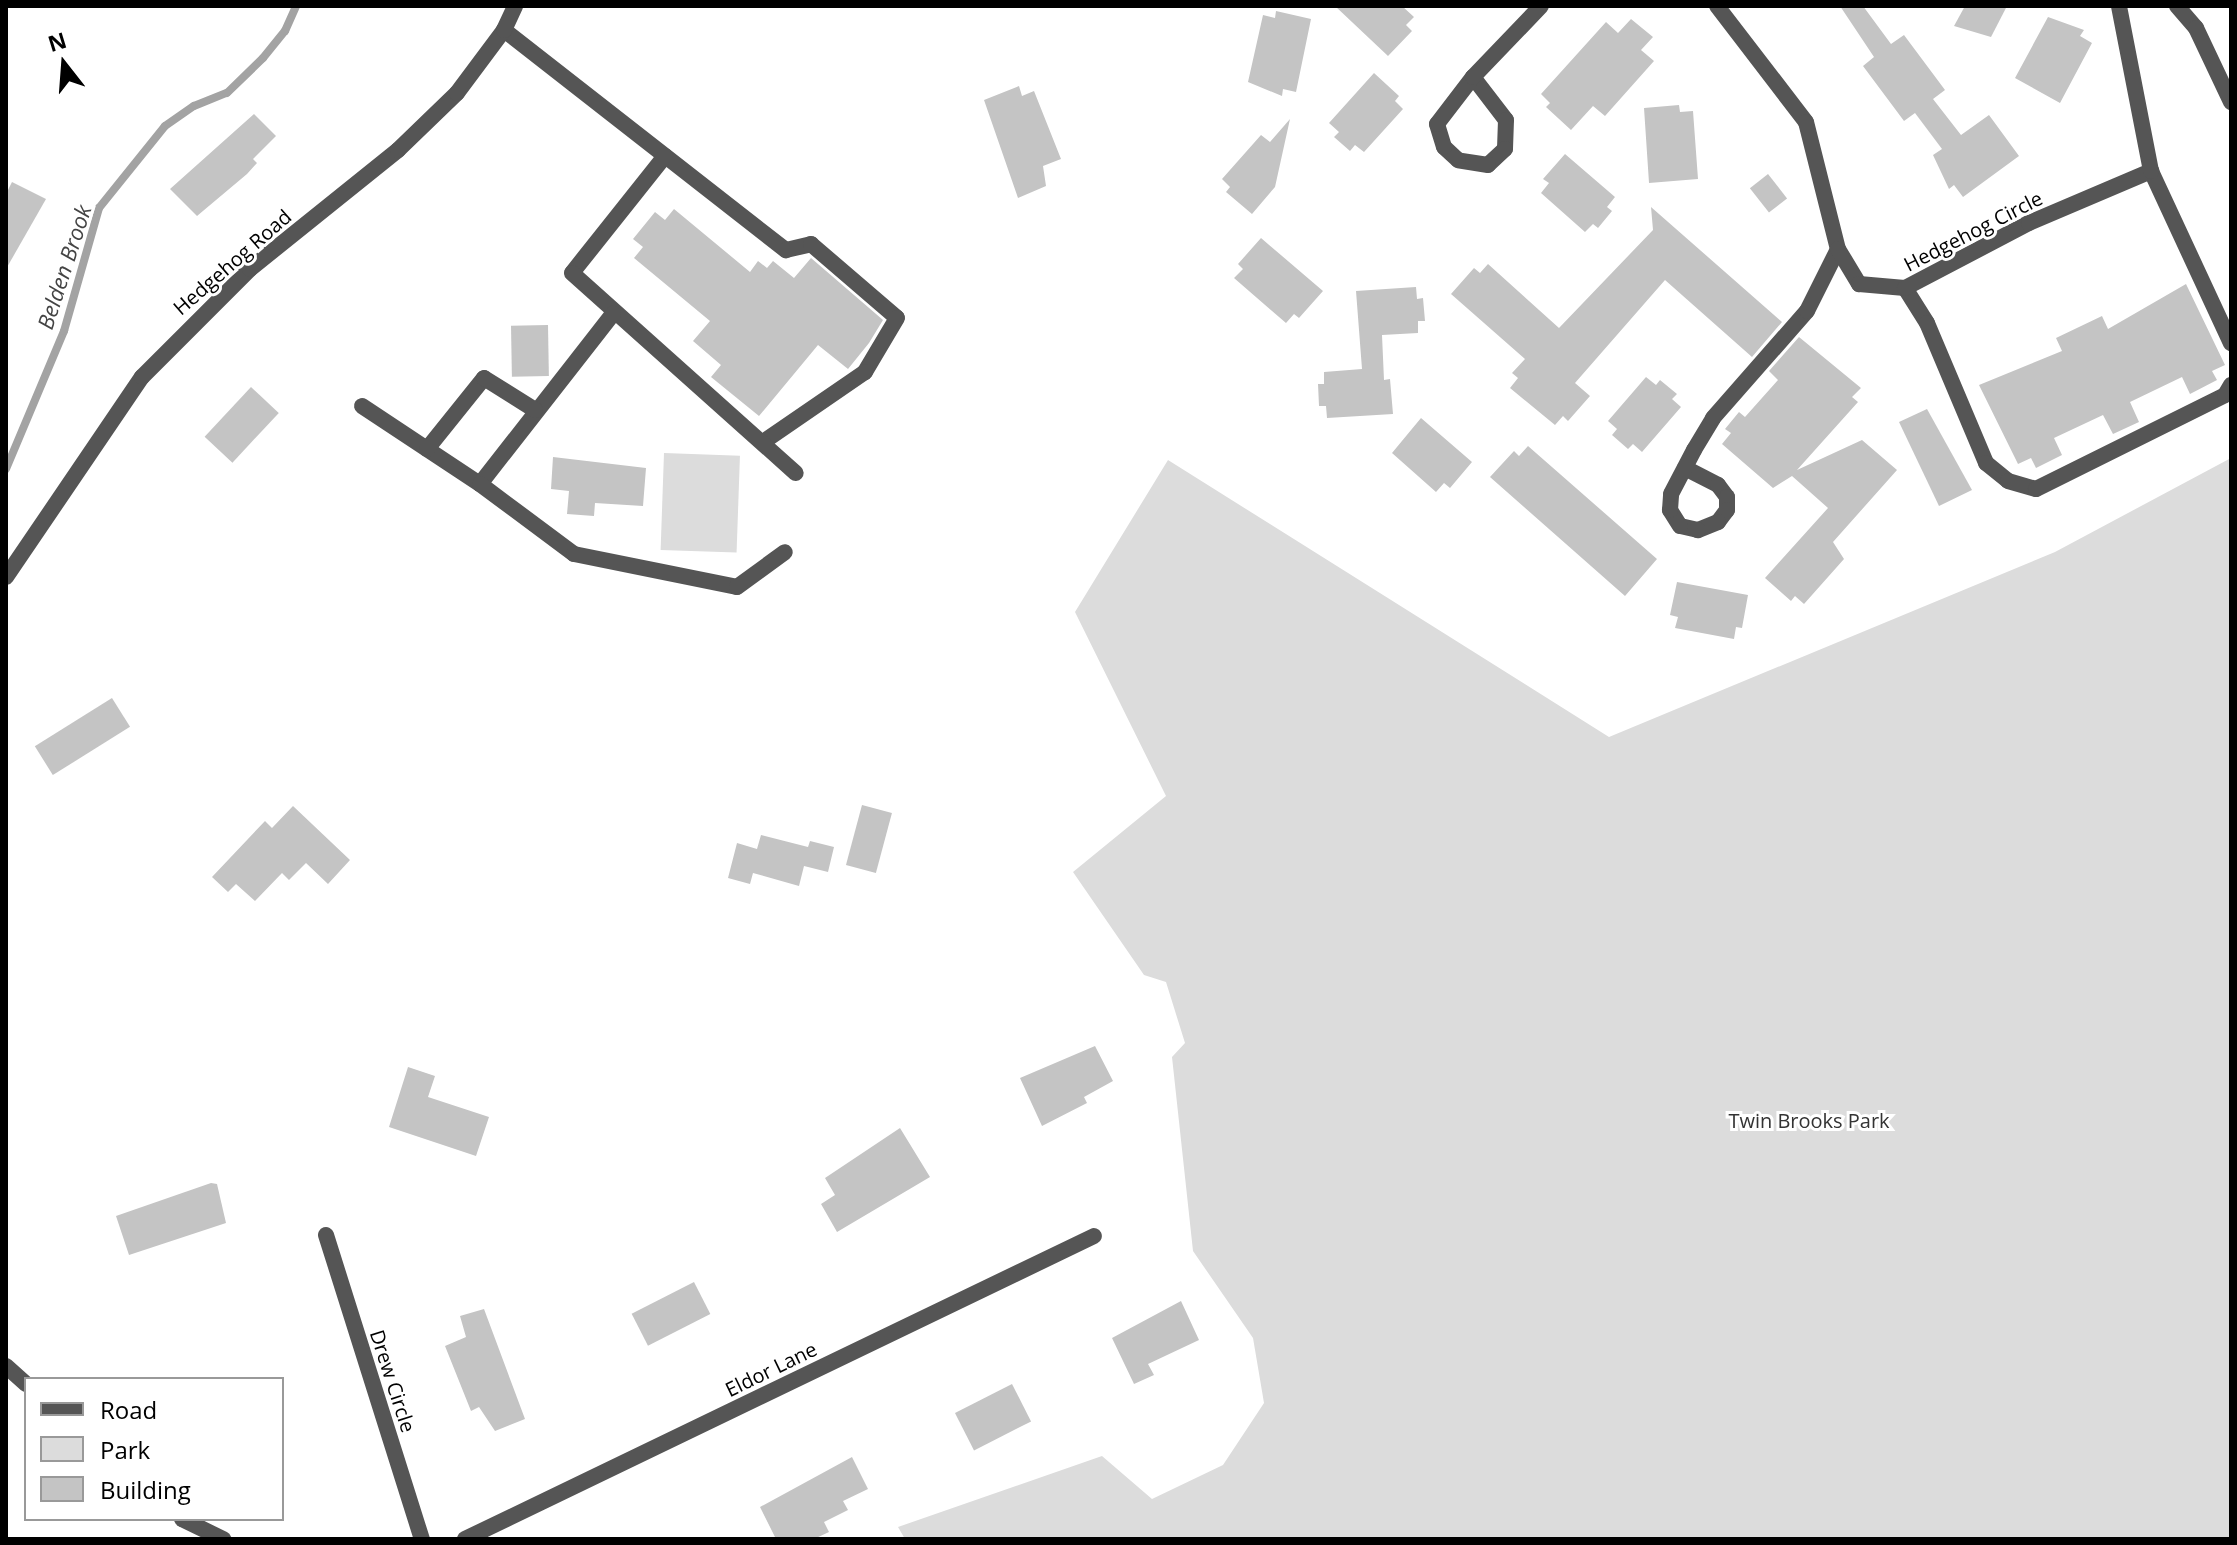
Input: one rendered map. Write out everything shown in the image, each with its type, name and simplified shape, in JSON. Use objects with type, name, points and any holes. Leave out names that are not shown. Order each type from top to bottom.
[{"type":"street","name":"Hedgehog Road","points":[[6,577],[142,377],[186,327],[398,150],[457,93],[504,30],[515,6]]},
{"type":"street","points":[[1473,77],[1506,120],[1505,149],[1488,165],[1458,160],[1444,147],[1437,124],[1473,77],[1541,6]]},
{"type":"street","name":"Hedgehog Circle","points":[[1717,6],[1806,122],[1838,249],[1859,284],[1905,288],[2029,223],[2151,171]]},
{"type":"street","points":[[2119,6],[2151,171],[2231,343]]},
{"type":"street","points":[[2177,6],[2196,28],[2231,102]]},
{"type":"street","points":[[504,30],[786,250],[811,244],[897,318],[865,372],[763,442]]},
{"type":"street","points":[[665,156],[572,273],[613,314],[796,473]]},
{"type":"street","points":[[1685,468],[1713,418],[1807,311],[1838,249]]},
{"type":"street","points":[[1905,288],[1927,323],[1986,463],[2022,485],[2036,489],[2225,395],[2231,385]]},
{"type":"street","points":[[480,484],[613,314]]},
{"type":"street","points":[[427,449],[484,378],[535,410]]},
{"type":"street","points":[[362,406],[480,484],[574,554],[737,587],[785,552]]},
{"type":"street","name":"Drew Circle","points":[[326,1235],[422,1539]]},
{"type":"street","name":"Eldor Lane","points":[[465,1539],[1094,1236]]},
{"type":"street","points":[[6,1366],[24,1382]]},
{"type":"street","points":[[186,1521],[223,1539]]},
{"type":"green space","points":[[664,453],[740,456],[737,553],[661,550]]},
{"type":"green space","name":"Twin Brooks Park","points":[[2231,458],[2231,1539],[905,1539],[898,1527],[1102,1456],[1152,1499],[1223,1465],[1264,1403],[1253,1338],[1193,1251],[1172,1057],[1185,1043],[1166,982],[1144,975],[1073,872],[1166,796],[1075,612],[1168,460],[1609,737],[2055,552]]},
{"type":"building","points":[[1335,6],[1402,6],[1414,17],[1406,25],[1412,31],[1388,56]]},
{"type":"building","points":[[1840,6],[1863,6],[1891,44],[1904,35],[1945,90],[1933,99],[1961,135],[1989,115],[2019,156],[1963,197],[1954,185],[1949,189],[1933,155],[1942,149],[1915,113],[1904,121],[1863,66],[1874,57]]},
{"type":"building","points":[[1965,6],[2007,6],[1991,37],[1954,26]]},
{"type":"building","points":[[1276,11],[1311,19],[1296,92],[1283,89],[1282,96],[1248,82],[1263,15],[1275,18]]},
{"type":"building","points":[[2048,17],[2084,30],[2080,36],[2092,43],[2060,103],[2015,78]]},
{"type":"building","points":[[1631,19],[1653,37],[1641,50],[1654,61],[1605,116],[1593,106],[1571,130],[1546,107],[1550,103],[1541,94],[1606,22],[1618,33]]},
{"type":"building","points":[[1374,73],[1399,96],[1395,101],[1403,109],[1364,152],[1355,145],[1350,151],[1334,137],[1339,132],[1329,123]]},
{"type":"building","points":[[1019,86],[1022,96],[1034,91],[1061,159],[1043,166],[1046,186],[1018,198],[984,100]]},
{"type":"building","points":[[1679,105],[1680,112],[1693,111],[1698,179],[1649,183],[1644,108]]},
{"type":"building","points":[[254,114],[276,136],[253,159],[257,163],[247,174],[197,216],[170,189]]},
{"type":"building","points":[[1290,119],[1275,187],[1252,214],[1226,192],[1230,187],[1222,179],[1261,135],[1270,142]]},
{"type":"building","points":[[1565,154],[1615,197],[1607,207],[1612,211],[1598,228],[1593,224],[1585,232],[1541,193],[1549,183],[1543,179]]},
{"type":"building","points":[[1768,174],[1787,198],[1769,213],[1750,188]]},
{"type":"building","points":[[12,182],[46,199],[6,269],[6,194]]},
{"type":"building","points":[[1651,207],[1782,322],[1752,357],[1665,280],[1575,383],[1590,396],[1568,421],[1563,416],[1555,425],[1510,388],[1518,378],[1512,373],[1525,359],[1451,294],[1474,268],[1480,273],[1488,264],[1559,328],[1653,230]]},
{"type":"building","points":[[674,209],[750,272],[758,261],[767,268],[773,261],[794,278],[811,258],[883,320],[848,369],[818,345],[759,416],[711,377],[721,365],[693,341],[710,321],[634,258],[643,247],[633,239],[655,212],[665,220]]},
{"type":"building","points":[[1261,238],[1323,291],[1299,318],[1294,314],[1286,323],[1234,278],[1243,269],[1238,264]]},
{"type":"building","points":[[2186,284],[2225,365],[2212,371],[2217,380],[2190,394],[2182,377],[2130,402],[2139,422],[2113,434],[2103,415],[2054,438],[2062,455],[2036,468],[2031,458],[2018,464],[1979,385],[2062,351],[2056,338],[2102,316],[2108,329]]},
{"type":"building","points":[[1416,287],[1417,299],[1423,298],[1425,321],[1418,321],[1418,333],[1382,335],[1384,380],[1390,379],[1393,414],[1327,418],[1326,406],[1319,406],[1318,384],[1324,384],[1324,372],[1362,369],[1356,291]]},
{"type":"building","points":[[548,325],[549,376],[512,377],[511,326]]},
{"type":"building","points":[[1799,337],[1861,388],[1852,397],[1858,402],[1797,470],[1862,440],[1897,470],[1833,542],[1844,559],[1804,604],[1795,596],[1791,601],[1765,578],[1828,508],[1792,476],[1773,488],[1722,444],[1731,433],[1725,429],[1739,412],[1745,417],[1778,380],[1769,371]]},
{"type":"building","points":[[1646,377],[1656,385],[1660,380],[1677,394],[1672,399],[1681,407],[1642,452],[1633,444],[1628,449],[1612,435],[1617,429],[1608,421]]},
{"type":"building","points":[[251,387],[279,413],[232,463],[205,437]]},
{"type":"building","points":[[1927,409],[1972,490],[1939,506],[1899,422]]},
{"type":"building","points":[[1421,418],[1472,462],[1450,488],[1444,483],[1436,492],[1392,453]]},
{"type":"building","points":[[1528,446],[1657,559],[1625,596],[1490,477],[1514,451],[1519,456]]},
{"type":"building","points":[[553,457],[646,468],[643,506],[595,503],[594,516],[567,514],[569,491],[551,489]]},
{"type":"building","points":[[1677,582],[1748,595],[1742,628],[1736,627],[1734,639],[1675,628],[1678,617],[1670,615]]},
{"type":"building","points":[[112,698],[130,727],[53,775],[35,746]]},
{"type":"building","points":[[862,805],[892,813],[876,873],[846,865]]},
{"type":"building","points":[[293,806],[350,860],[328,884],[306,863],[289,880],[282,873],[255,901],[236,884],[228,892],[212,877],[265,821],[272,828]]},
{"type":"building","points":[[761,835],[808,847],[810,841],[834,847],[828,872],[804,866],[799,886],[753,873],[750,884],[728,878],[737,843],[757,849]]},
{"type":"building","points":[[1095,1046],[1113,1081],[1084,1097],[1087,1103],[1042,1126],[1020,1078]]},
{"type":"building","points":[[408,1067],[435,1076],[428,1097],[489,1117],[476,1156],[389,1127]]},
{"type":"building","points":[[900,1128],[930,1177],[837,1232],[821,1204],[835,1195],[825,1178]]},
{"type":"building","points":[[211,1183],[217,1184],[226,1223],[129,1255],[116,1216]]},
{"type":"building","points":[[694,1282],[710,1314],[648,1346],[632,1314]]},
{"type":"building","points":[[1181,1301],[1199,1340],[1148,1364],[1154,1375],[1134,1384],[1112,1338]]},
{"type":"building","points":[[484,1309],[525,1419],[495,1431],[479,1407],[471,1411],[445,1346],[466,1337],[460,1316]]},
{"type":"building","points":[[1012,1384],[1031,1421],[974,1450],[955,1413]]},
{"type":"building","points":[[852,1457],[868,1489],[843,1501],[848,1510],[824,1522],[829,1532],[814,1539],[776,1539],[760,1507]]},
{"type":"waterway","name":"Belden Brook","points":[[6,469],[64,331],[99,208],[165,126],[194,106],[227,93],[263,58],[285,31],[296,6]]}]
